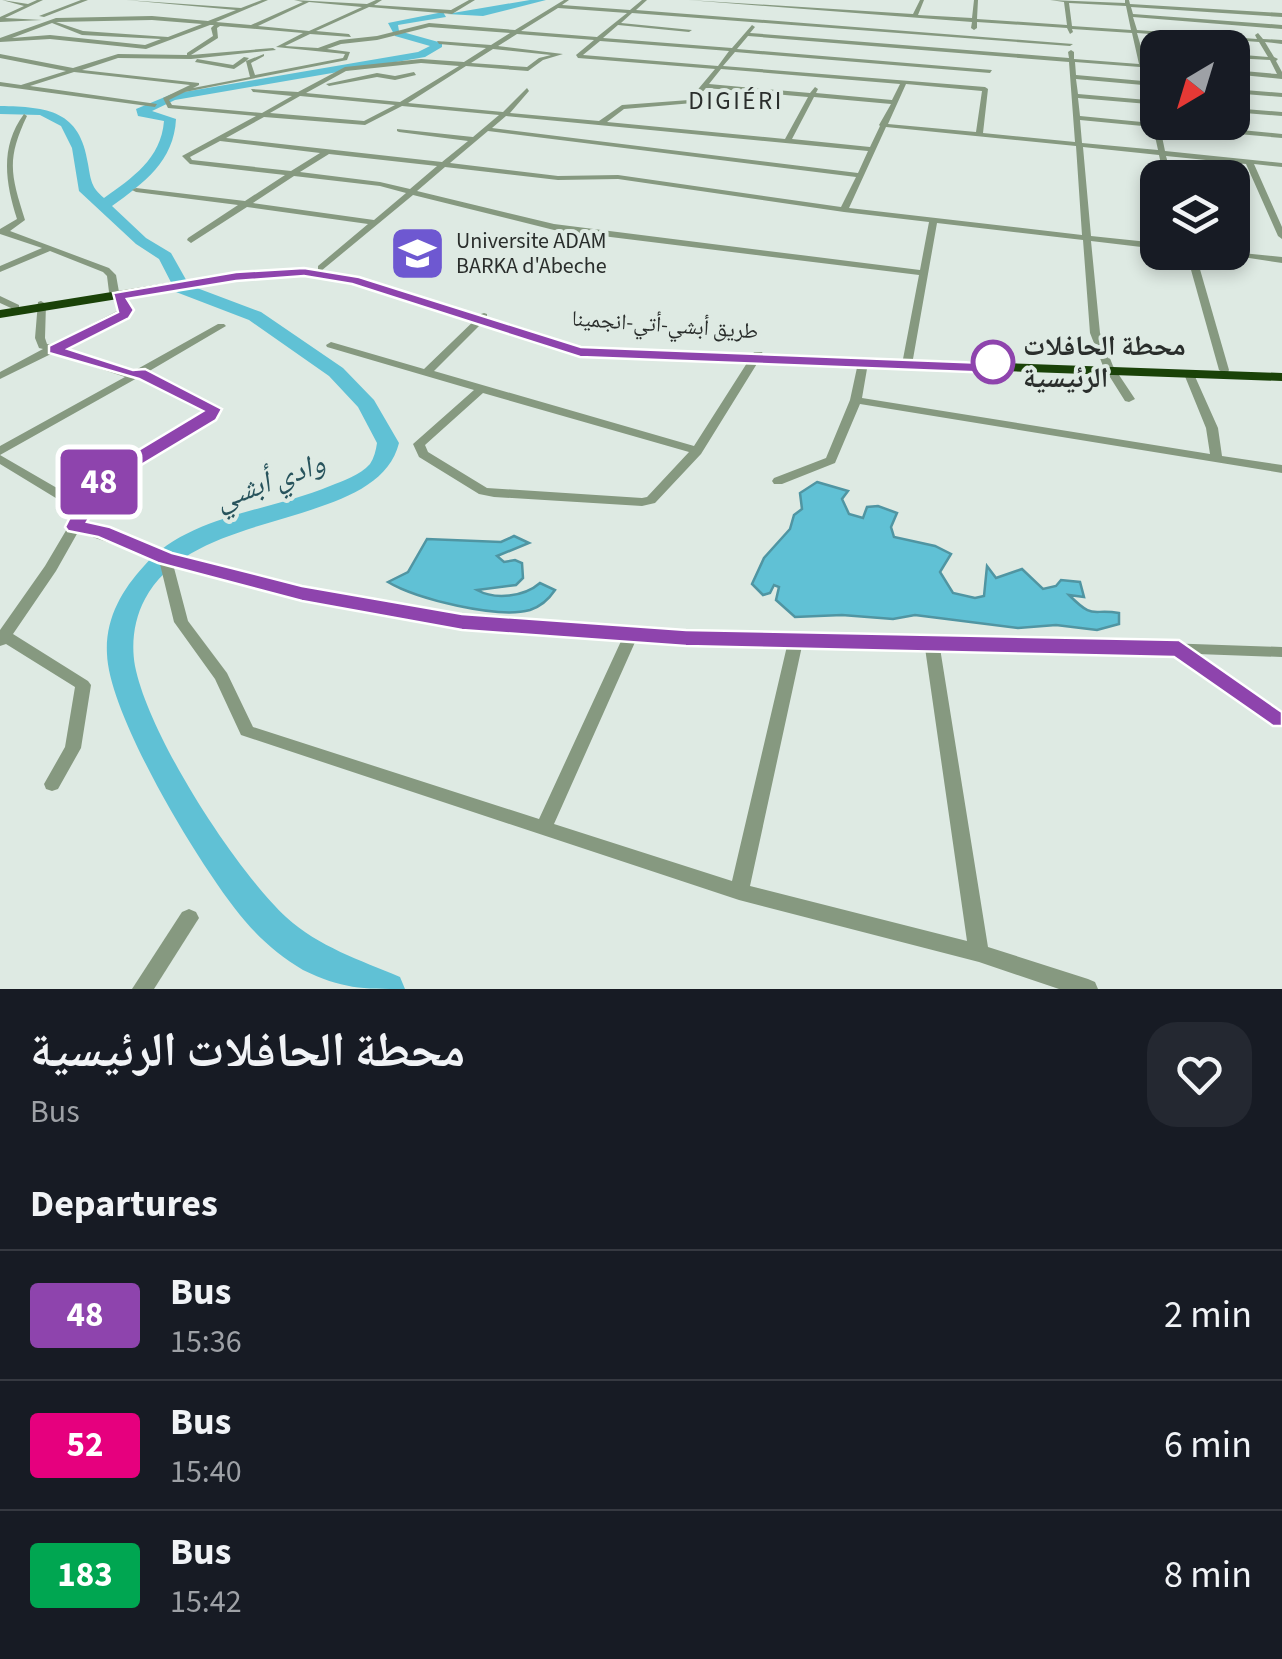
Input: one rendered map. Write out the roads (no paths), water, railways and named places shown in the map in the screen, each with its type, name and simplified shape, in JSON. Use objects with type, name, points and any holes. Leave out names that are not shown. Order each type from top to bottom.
[{"type":"highway","points":[[0,312],[216,276],[320,268],[353,273],[580,352],[1282,374]]},
{"type":"highway","points":[[236,274],[290,272],[337,276],[481,318]]},
{"type":"highway","name":"طريق أبشي-أتي-انجمينا","points":[[758,357],[994,365]]},
{"type":"highway","points":[[1109,369],[1282,374]]},
{"type":"street","points":[[4,0],[32,6]]},
{"type":"street","points":[[0,20],[41,0]]},
{"type":"street","points":[[31,20],[86,0]]},
{"type":"street","points":[[128,0],[199,3],[243,10]]},
{"type":"street","points":[[156,44],[268,0]]},
{"type":"street","points":[[380,0],[246,58],[163,102],[170,107],[365,123],[567,0]]},
{"type":"street","points":[[319,50],[340,42],[377,38],[429,25],[474,0]]},
{"type":"street","points":[[578,56],[645,0]]},
{"type":"street","points":[[690,0],[1282,42]]},
{"type":"street","points":[[602,122],[622,107],[688,104],[774,0]]},
{"type":"street","points":[[788,140],[828,57],[866,0]]},
{"type":"street","points":[[914,16],[922,0]]},
{"type":"street","points":[[964,68],[965,51],[976,21],[976,0]]},
{"type":"street","points":[[1052,0],[1282,14]]},
{"type":"street","points":[[1066,0],[1094,333],[1109,369],[1129,398]]},
{"type":"street","points":[[1234,0],[1282,76]]},
{"type":"street","points":[[251,26],[295,2],[308,1],[452,12]]},
{"type":"street","points":[[1128,2],[1140,50]]},
{"type":"street","points":[[552,6],[1070,44]]},
{"type":"street","points":[[1130,16],[1282,28]]},
{"type":"street","points":[[0,20],[152,18],[377,38]]},
{"type":"street","points":[[672,45],[703,18]]},
{"type":"street","points":[[53,20],[72,32]]},
{"type":"street","points":[[0,40],[53,20]]},
{"type":"street","points":[[184,57],[216,36],[214,28],[219,24]]},
{"type":"street","points":[[618,24],[689,30]]},
{"type":"street","points":[[429,25],[990,71]]},
{"type":"street","points":[[50,38],[72,32],[168,38]]},
{"type":"street","points":[[103,33],[83,45],[104,58],[220,54]]},
{"type":"street","points":[[18,88],[78,71],[136,47],[215,33]]},
{"type":"street","points":[[747,34],[1140,66]]},
{"type":"street","points":[[300,37],[304,49]]},
{"type":"street","points":[[0,40],[50,38],[136,47]]},
{"type":"street","points":[[439,42],[985,89]]},
{"type":"street","points":[[176,94],[345,59],[348,53],[276,48]]},
{"type":"street","points":[[201,49],[246,58]]},
{"type":"street","points":[[560,54],[541,59],[528,69],[421,61],[345,68],[266,116],[186,156],[190,162],[409,190],[554,226],[925,273]]},
{"type":"street","points":[[979,134],[994,54]]},
{"type":"street","points":[[0,64],[4,57],[78,71],[196,84]]},
{"type":"street","points":[[184,57],[234,66]]},
{"type":"street","points":[[1250,57],[1282,60]]},
{"type":"street","points":[[246,58],[253,78]]},
{"type":"street","points":[[1250,73],[1282,76]]},
{"type":"street","points":[[307,89],[377,75],[396,78],[414,74]]},
{"type":"street","points":[[1073,77],[1140,83]]},
{"type":"street","points":[[844,210],[904,82]]},
{"type":"street","points":[[0,84],[155,106]]},
{"type":"street","points":[[706,86],[894,102]]},
{"type":"street","points":[[253,90],[870,148]]},
{"type":"street","points":[[320,268],[504,114],[527,90]]},
{"type":"street","points":[[1250,92],[1282,95]]},
{"type":"street","points":[[1076,96],[1140,102]]},
{"type":"street","points":[[1250,111],[1282,114]]},
{"type":"street","points":[[2,231],[22,220],[4,162],[10,138],[24,116]]},
{"type":"street","points":[[1077,118],[1140,124]]},
{"type":"street","points":[[882,125],[1228,160]]},
{"type":"street","points":[[486,129],[858,175]]},
{"type":"street","points":[[399,130],[473,139]]},
{"type":"street","points":[[1250,133],[1282,136]]},
{"type":"street","points":[[220,139],[558,178],[618,177],[844,210],[1140,244]]},
{"type":"street","points":[[1159,140],[1164,160]]},
{"type":"street","points":[[191,240],[328,152]]},
{"type":"street","points":[[1250,162],[1282,165]]},
{"type":"street","points":[[1250,162],[1277,211],[1282,236]]},
{"type":"street","points":[[136,190],[372,222]]},
{"type":"street","points":[[908,360],[933,220]]},
{"type":"street","points":[[0,376],[126,310],[123,292],[106,270],[2,231]]},
{"type":"street","points":[[0,269],[50,248]]},
{"type":"street","points":[[1250,256],[1282,260]]},
{"type":"street","points":[[1195,270],[1224,370]]},
{"type":"street","points":[[0,298],[16,309]]},
{"type":"street","points":[[41,306],[40,343],[136,374],[214,412],[69,500]]},
{"type":"street","points":[[426,372],[481,318]]},
{"type":"street","points":[[0,451],[221,326]]},
{"type":"street","points":[[331,346],[697,451]]},
{"type":"street","points":[[481,388],[419,444],[424,454],[483,491],[642,502],[650,500],[697,451],[758,357]]},
{"type":"street","points":[[778,481],[831,460],[856,400],[864,363]]},
{"type":"street","points":[[1189,374],[1212,428],[1216,457]]},
{"type":"street","points":[[856,400],[1282,468]]},
{"type":"street","points":[[0,459],[69,500],[80,517],[2,638],[83,685],[73,748],[52,784]]},
{"type":"street","points":[[75,527],[102,532],[166,558],[302,593],[462,622],[686,638],[1282,652]]},
{"type":"street","points":[[166,558],[182,622],[222,676],[247,731],[739,892],[978,953],[1088,989]]},
{"type":"street","points":[[544,827],[632,633]]},
{"type":"street","points":[[739,892],[796,638]]},
{"type":"street","points":[[932,644],[978,953]]},
{"type":"street","points":[[1179,648],[1282,719]]},
{"type":"street","points":[[142,989],[190,918]]},
{"type":"water","points":[[817,482],[848,491],[842,499],[849,514],[863,518],[867,507],[878,506],[897,513],[891,527],[894,537],[935,546],[951,554],[940,572],[953,593],[984,596],[987,566],[996,578],[1022,569],[1043,589],[1056,586],[1061,580],[1080,582],[1084,597],[1069,595],[1089,611],[1119,613],[1119,624],[1097,630],[1056,625],[1018,628],[915,615],[893,619],[795,617],[776,600],[779,587],[774,585],[770,593],[763,595],[752,584],[764,558],[802,509],[800,493]]},
{"type":"water","points":[[514,536],[529,543],[497,556],[504,562],[522,563],[523,578],[516,585],[477,590],[509,596],[540,583],[555,590],[545,602],[530,610],[498,612],[458,606],[388,582],[408,572],[427,539],[501,542]]},
{"type":"waterway","points":[[452,14],[483,13],[542,0]]},
{"type":"waterway","points":[[395,30],[393,23],[443,15]]},
{"type":"waterway","points":[[140,112],[172,97],[421,55],[438,45],[398,34]]},
{"type":"waterway","name":"وادي أبشي","points":[[0,110],[41,112],[66,124],[79,148],[84,188],[103,206]]},
{"type":"waterway","points":[[103,206],[148,170],[165,148],[170,119],[142,113],[146,111]]},
{"type":"waterway","name":"وادي أبشي","points":[[103,206],[141,241],[165,256],[182,288],[255,316],[336,372],[367,404],[388,443],[378,468],[358,482],[206,535],[156,567],[127,609],[120,649],[122,670],[144,729],[210,845],[256,909],[288,940],[314,957],[387,989]]},
{"type":"place","name":"Universite ADAM BARKA d'Abeche","points":[[417,254]]},
{"type":"place","name":"محطة الحافلات الرئيسية","points":[[993,362]]},
{"type":"district","name":"DIGIÉRI","points":[[736,101]]}]
